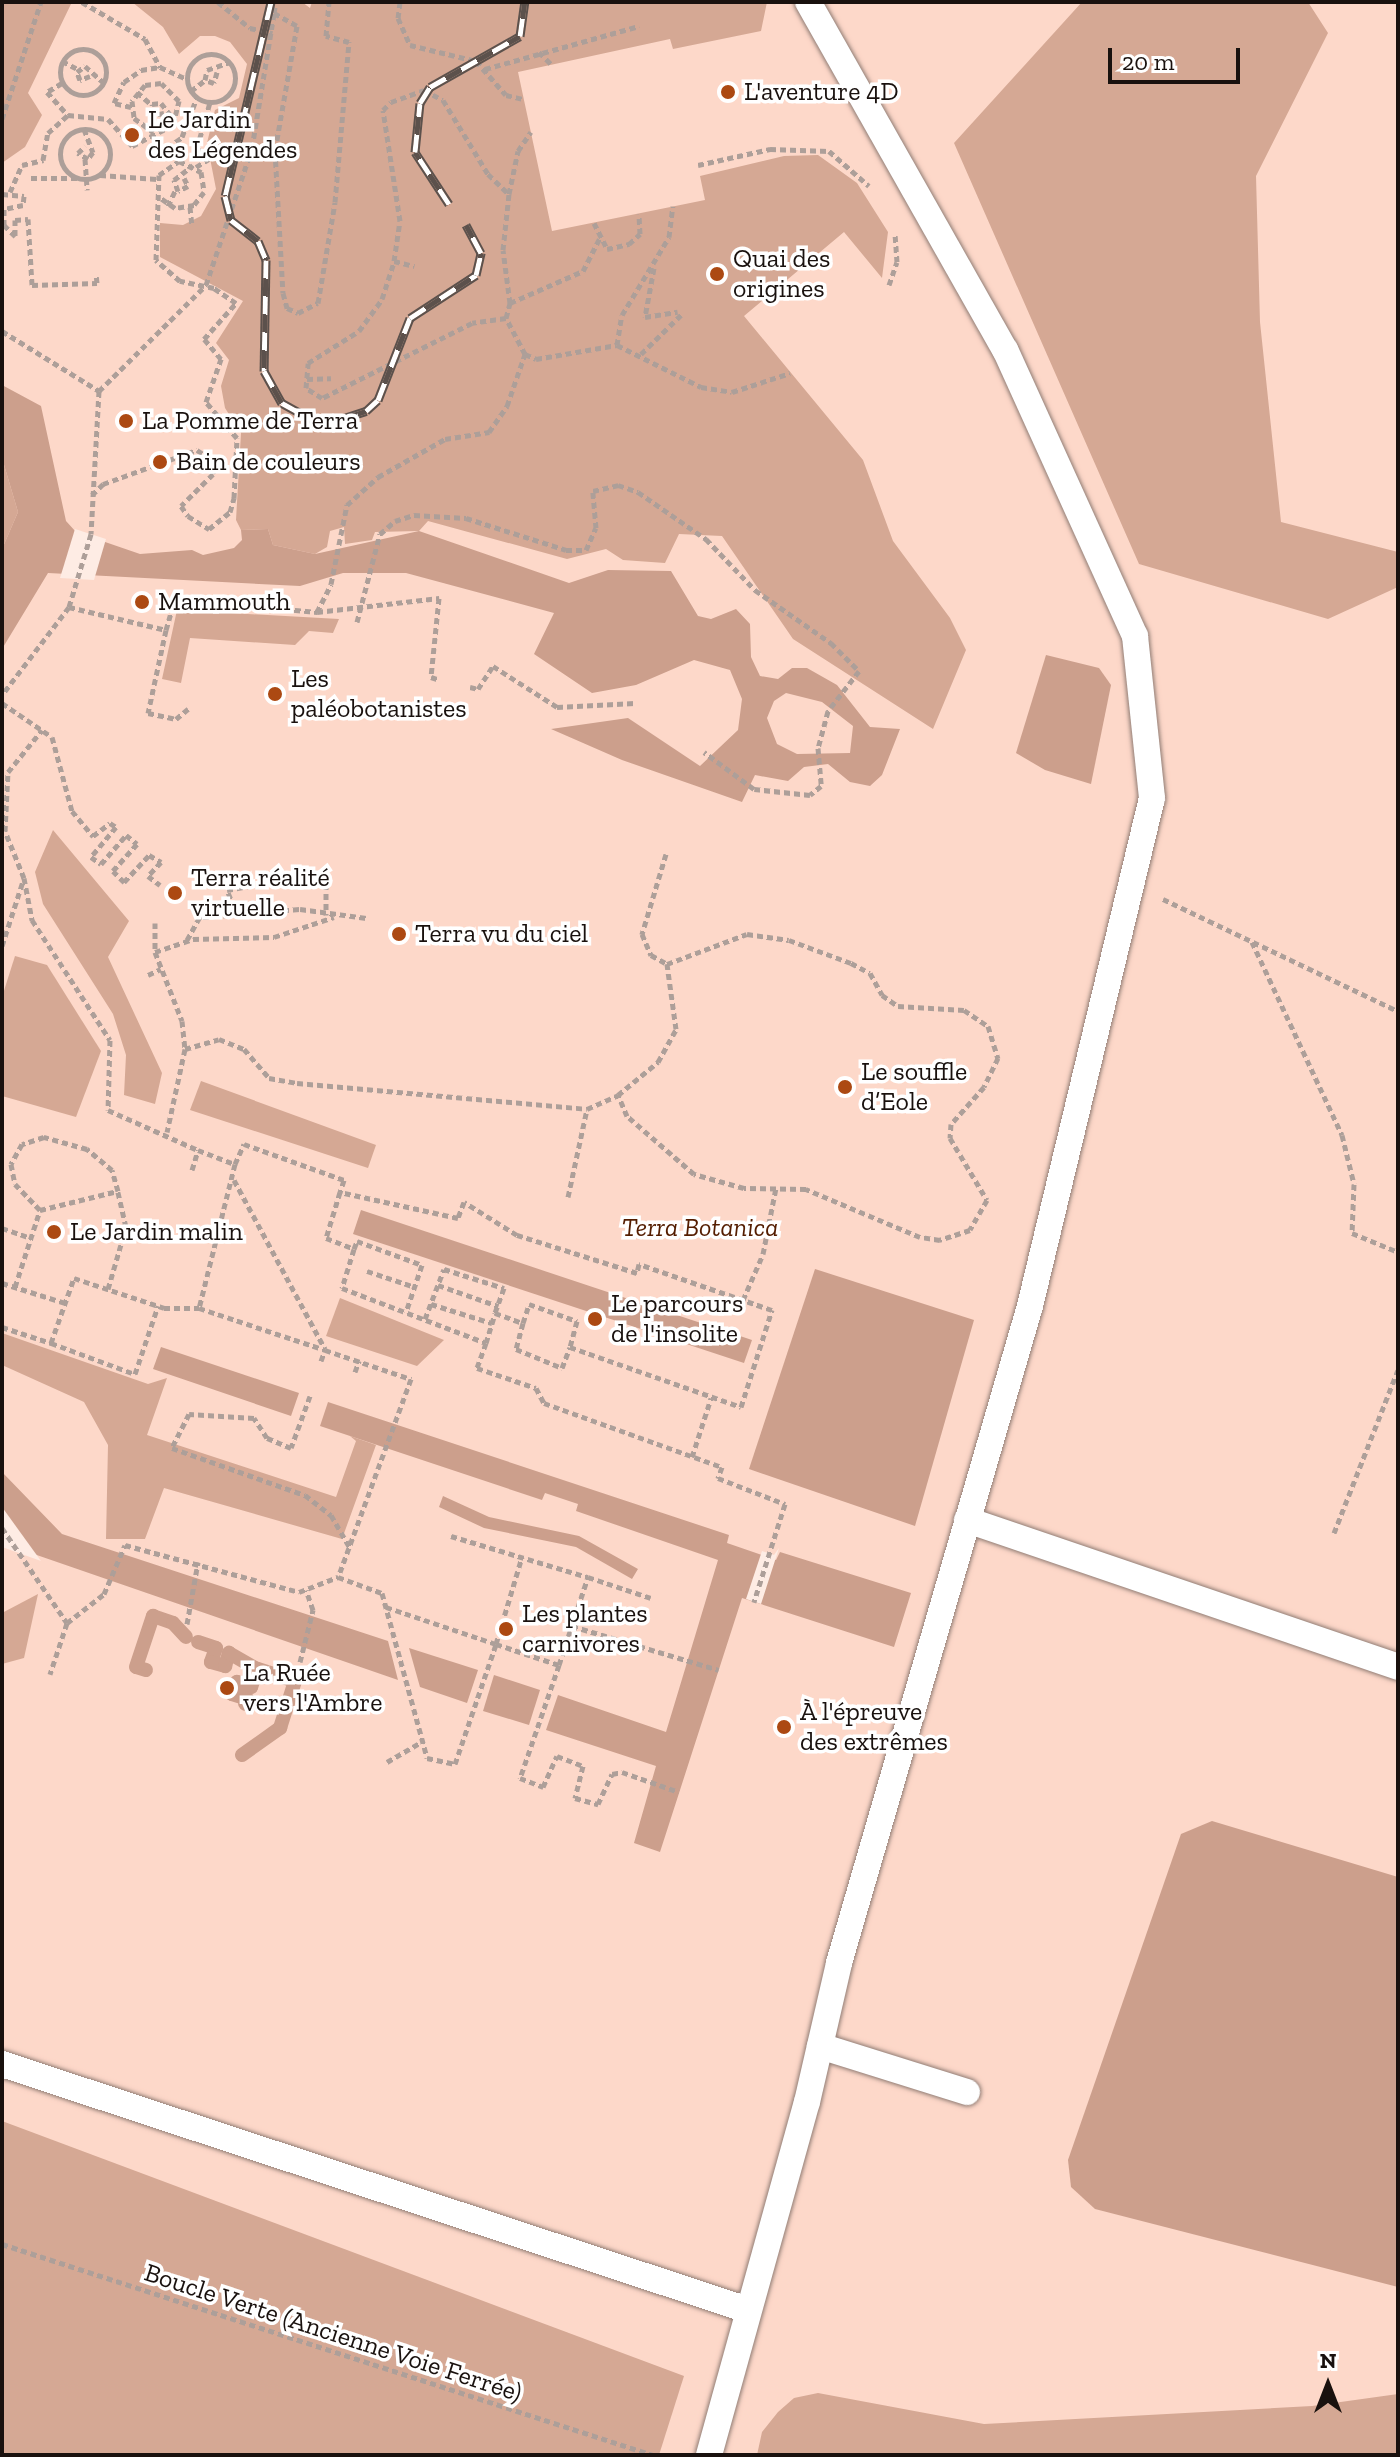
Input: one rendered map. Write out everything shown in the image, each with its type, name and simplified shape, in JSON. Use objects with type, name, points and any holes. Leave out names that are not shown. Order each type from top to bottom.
[{"type":"lane","points":[[709,2455],[820,2046],[1030,1306],[1129,883],[1152,798],[1135,636],[1005,350],[808,2]]},
{"type":"lane","points":[[967,1520],[1398,1667]]},
{"type":"lane","points":[[820,2046],[967,2092]]},
{"type":"lane","points":[[2,2064],[748,2310]]},
{"type":"path","points":[[2,119],[41,2]]},
{"type":"path","points":[[82,2],[145,39],[160,67],[187,79]]},
{"type":"path","points":[[218,2],[250,28],[272,33]]},
{"type":"path","points":[[2,695],[69,607],[91,534],[99,391],[206,285],[252,148],[276,2]]},
{"type":"path","points":[[274,13],[297,26],[274,189],[283,293],[287,308],[298,313],[318,303],[335,202],[349,42],[326,36],[329,2]]},
{"type":"path","points":[[400,2],[398,18],[410,45],[476,61],[506,95],[523,99]]},
{"type":"path","points":[[485,69],[539,51],[639,26]]},
{"type":"path","points":[[62,83],[62,61],[75,50],[91,50],[104,61],[104,83]]},
{"type":"path","points":[[539,51],[551,64]]},
{"type":"path","points":[[210,102],[191,91],[187,79],[193,62],[204,55],[230,62]]},
{"type":"path","points":[[62,61],[78,69],[85,66],[90,76],[104,83]]},
{"type":"path","points":[[205,80],[216,82],[217,72],[230,62]]},
{"type":"path","points":[[168,206],[176,189],[174,180],[184,178],[195,166],[209,159],[197,148],[210,102],[233,88],[230,62]]},
{"type":"path","points":[[131,107],[114,103],[124,82],[160,67]]},
{"type":"path","points":[[78,69],[80,80],[90,76]]},
{"type":"path","points":[[191,91],[205,80],[207,70],[217,72]]},
{"type":"path","points":[[62,83],[86,96],[104,83]]},
{"type":"path","points":[[62,83],[47,92],[68,115],[108,119],[132,146],[175,121],[180,106],[170,88],[150,83],[137,92],[131,107],[137,123],[153,132]]},
{"type":"path","points":[[506,318],[472,323],[322,398],[306,388],[308,363],[359,331],[382,299],[394,261],[400,221],[383,110],[403,94],[424,90],[443,100],[488,174],[509,194]]},
{"type":"path","points":[[137,92],[152,104],[154,115],[164,113]]},
{"type":"path","points":[[151,159],[174,146],[189,128],[197,97]]},
{"type":"path","points":[[152,104],[161,103],[164,113],[175,121]]},
{"type":"path","points":[[10,192],[22,165],[43,160],[48,133],[68,115]]},
{"type":"path","points":[[84,129],[85,146],[93,152],[85,159],[87,190]]},
{"type":"path","points":[[78,178],[60,154],[65,138],[84,129],[101,134],[110,148],[99,175]]},
{"type":"path","points":[[531,132],[518,151],[509,194],[503,250],[510,303],[506,318],[525,354],[536,359],[617,345],[641,354],[701,387],[732,392],[790,373]]},
{"type":"path","points":[[174,146],[183,161],[195,166],[204,192],[190,207],[192,225]]},
{"type":"path","points":[[698,165],[770,149],[829,151],[875,196]]},
{"type":"path","points":[[92,495],[103,484],[197,450],[211,459],[213,474],[181,506],[202,529],[230,512],[237,438],[206,402],[221,359],[204,339],[236,303],[206,285],[180,281],[156,260],[157,179],[164,167],[183,161]]},
{"type":"path","points":[[31,178],[86,178],[99,175],[157,179]]},
{"type":"path","points":[[176,189],[187,188],[184,178]]},
{"type":"path","points":[[2,194],[10,192],[24,196],[23,205],[4,209],[4,225],[15,236],[15,220],[28,219],[32,285],[97,283],[96,274]]},
{"type":"path","points":[[159,197],[168,206],[190,207]]},
{"type":"path","points":[[617,345],[622,315],[669,237],[673,206]]},
{"type":"path","points":[[594,223],[599,239],[607,249],[629,244],[640,234],[639,214]]},
{"type":"path","points":[[889,285],[897,262],[892,227]]},
{"type":"path","points":[[510,303],[583,271],[599,239]]},
{"type":"path","points":[[394,261],[414,266]]},
{"type":"path","points":[[641,354],[680,313],[645,317],[655,263]]},
{"type":"path","points":[[2,331],[99,391]]},
{"type":"path","points":[[317,612],[331,584],[337,529],[347,505],[378,477],[445,439],[489,432],[507,406],[525,354]]},
{"type":"path","points":[[307,379],[331,378]]},
{"type":"path","points":[[357,622],[380,534],[414,515],[466,518],[566,550],[586,550],[596,528],[593,491],[628,489],[706,539],[755,590],[856,663],[859,671],[828,711],[818,748],[821,786],[810,795],[754,789],[704,752]]},
{"type":"path","points":[[188,709],[176,719],[148,713],[175,599],[317,612],[439,598],[431,677],[440,680]]},
{"type":"path","points":[[69,607],[166,630]]},
{"type":"path","points":[[470,687],[478,689],[493,666],[510,671],[557,707],[635,703]]},
{"type":"path","points":[[2,703],[52,737],[72,811],[93,836],[110,823],[116,827],[91,857],[101,864],[126,835],[137,844],[113,871],[124,882],[149,855],[161,862],[148,876],[160,885]]},
{"type":"path","points":[[42,730],[8,772],[5,831],[24,878],[32,920],[110,1040],[108,1110],[167,1132],[198,1150],[235,1164]]},
{"type":"path","points":[[185,1049],[219,1039],[244,1049],[269,1078],[297,1083],[587,1109],[618,1095],[673,1041],[675,1005],[667,964],[651,955],[642,934],[666,854]]},
{"type":"path","points":[[238,917],[227,890],[298,877],[326,883],[326,915]]},
{"type":"path","points":[[2,946],[24,878]]},
{"type":"path","points":[[1129,883],[1398,1011]]},
{"type":"path","points":[[193,909],[201,915],[238,917],[274,909],[366,918]]},
{"type":"path","points":[[187,941],[201,915]]},
{"type":"path","points":[[155,952],[187,941],[274,937],[334,917]]},
{"type":"path","points":[[155,923],[155,952],[182,1021],[185,1049],[167,1132]]},
{"type":"path","points":[[618,1095],[627,1116],[694,1174],[744,1188],[806,1189],[920,1237],[940,1240],[970,1230],[987,1200],[950,1138],[951,1124],[984,1087],[998,1058],[988,1026],[964,1010],[898,1006],[882,995],[870,973],[851,963],[769,936],[727,939],[667,964]]},
{"type":"path","points":[[1252,942],[1342,1135],[1354,1184],[1352,1233],[1398,1252]]},
{"type":"path","points":[[148,975],[161,969]]},
{"type":"path","points":[[568,1197],[587,1109]]},
{"type":"path","points":[[40,1210],[11,1174],[15,1153],[33,1138],[87,1149],[112,1170],[126,1227],[108,1289]]},
{"type":"path","points":[[199,1308],[234,1180],[235,1164],[244,1144],[344,1180],[326,1238],[354,1249]]},
{"type":"path","points":[[192,1170],[198,1150]]},
{"type":"path","points":[[234,1180],[325,1350],[321,1361]]},
{"type":"path","points":[[743,1300],[763,1254],[776,1188]]},
{"type":"path","points":[[40,1210],[118,1191]]},
{"type":"path","points":[[340,1192],[458,1218],[464,1202],[517,1235],[637,1273],[639,1264],[772,1310],[741,1407],[570,1347]]},
{"type":"path","points":[[15,1287],[40,1210]]},
{"type":"path","points":[[2,1228],[31,1238]]},
{"type":"path","points":[[406,1312],[422,1265],[357,1241],[342,1288],[486,1343]]},
{"type":"path","points":[[425,1320],[444,1269],[504,1288],[477,1368],[536,1388],[544,1403],[722,1467],[718,1478],[785,1504],[754,1602]]},
{"type":"path","points":[[367,1271],[415,1287]]},
{"type":"path","points":[[51,1343],[74,1278],[158,1306],[199,1308],[411,1379],[351,1549],[338,1577]]},
{"type":"path","points":[[2,1283],[65,1303]]},
{"type":"path","points":[[438,1285],[498,1306]]},
{"type":"path","points":[[431,1304],[492,1323]]},
{"type":"path","points":[[529,1304],[577,1321],[562,1368],[516,1349],[523,1323],[529,1304]]},
{"type":"path","points":[[2,1327],[135,1374],[158,1306]]},
{"type":"path","points":[[495,1313],[523,1323]]},
{"type":"path","points":[[355,1372],[359,1361]]},
{"type":"path","points":[[1334,1533],[1398,1370]]},
{"type":"path","points":[[310,1396],[291,1448],[267,1438],[254,1418],[189,1414],[172,1448],[305,1495],[331,1515],[351,1549]]},
{"type":"path","points":[[692,1457],[711,1398]]},
{"type":"path","points":[[2,1528],[67,1623]]},
{"type":"path","points":[[451,1536],[651,1598]]},
{"type":"path","points":[[50,1674],[67,1623],[107,1588],[120,1550],[143,1545],[306,1589],[338,1577],[382,1593],[427,1758],[455,1764],[522,1557]]},
{"type":"path","points":[[187,1624],[198,1562]]},
{"type":"path","points":[[588,1577],[520,1778],[543,1787],[557,1756],[583,1766],[575,1798],[598,1804],[612,1774],[645,1780],[679,1792]]},
{"type":"path","points":[[300,1662],[313,1610],[306,1589]]},
{"type":"path","points":[[386,1607],[559,1665]]},
{"type":"path","points":[[572,1626],[719,1670]]},
{"type":"path","points":[[387,1762],[423,1741]]},
{"type":"path","name":"Boucle Verte (Ancienne Voie Ferrée)","points":[[2,2244],[653,2455]]},
{"type":"green space","name":"Terra Botanica","points":[[2,2],[1398,2],[1398,2455],[2,2455]]},
{"type":"shaded area","points":[[2,2],[72,2],[28,93],[42,115],[25,147],[2,163]]},
{"type":"shaded area","points":[[132,2],[302,2],[310,8],[312,2],[767,2],[761,31],[673,49],[670,39],[518,72],[552,231],[705,200],[700,176],[784,156],[818,155],[857,183],[888,232],[882,278],[844,232],[744,316],[863,460],[893,541],[950,618],[966,650],[933,729],[793,639],[722,536],[679,534],[665,563],[623,560],[606,549],[567,559],[428,521],[419,531],[375,532],[372,540],[345,544],[344,527],[330,531],[327,547],[315,554],[273,545],[268,529],[241,530],[236,520],[241,433],[225,408],[221,386],[229,360],[216,343],[243,301],[160,257],[160,223],[183,225],[201,216],[216,189],[207,143],[215,110],[239,98],[247,64],[230,42],[215,36],[200,36],[179,54],[163,27]]},
{"type":"shaded area","points":[[1082,2],[1308,2],[1328,33],[1256,176],[1260,322],[1281,522],[1398,552],[1398,587],[1328,619],[1139,564],[954,143]]},
{"type":"shaded area","points":[[2,385],[41,406],[66,521],[76,532],[140,554],[192,550],[203,555],[234,548],[242,540],[241,530],[268,529],[273,545],[315,554],[419,531],[569,583],[608,570],[671,571],[698,616],[711,619],[736,609],[750,624],[751,657],[760,676],[778,679],[792,668],[807,668],[837,685],[870,727],[900,729],[882,775],[870,786],[850,782],[828,764],[804,767],[788,781],[755,775],[742,802],[622,760],[551,729],[628,718],[700,766],[738,730],[742,699],[730,670],[694,660],[636,685],[592,693],[534,654],[554,613],[406,573],[343,573],[300,586],[48,573],[2,649],[2,549],[18,512],[2,458]],"holes":[[[786,693],[822,702],[853,726],[850,753],[797,754],[777,744],[767,718],[774,701]]]},
{"type":"shaded area","points":[[2,458],[18,512],[2,549]]},
{"type":"shaded area","points":[[177,610],[339,619],[333,633],[309,631],[295,645],[190,638],[181,683],[162,679]]},
{"type":"shaded area","points":[[1046,655],[1099,668],[1111,685],[1091,784],[1045,770],[1016,753]]},
{"type":"shaded area","points":[[53,830],[129,921],[108,957],[162,1073],[155,1104],[124,1095],[126,1055],[113,1014],[43,904],[35,872]]},
{"type":"shaded area","points":[[15,956],[47,965],[101,1051],[76,1117],[2,1096],[2,997]]},
{"type":"shaded area","points":[[201,1081],[376,1145],[368,1168],[190,1110]]},
{"type":"shaded area","points":[[361,1210],[752,1340],[744,1363],[353,1234]]},
{"type":"shaded area","points":[[815,1269],[974,1320],[915,1526],[749,1469]]},
{"type":"shaded area","points":[[340,1298],[444,1340],[417,1366],[326,1336]]},
{"type":"shaded area","points":[[2,1333],[148,1384],[167,1378],[147,1435],[336,1497],[356,1441],[350,1436],[376,1445],[342,1539],[164,1488],[145,1539],[106,1539],[108,1445],[84,1402],[2,1365]]},
{"type":"shaded area","points":[[161,1347],[299,1393],[291,1416],[153,1369]]},
{"type":"shaded area","points":[[328,1402],[729,1535],[727,1543],[776,1560],[780,1552],[911,1593],[894,1647],[742,1598],[660,1852],[634,1843],[656,1766],[546,1730],[558,1695],[666,1732],[718,1560],[576,1511],[578,1504],[545,1493],[542,1500],[320,1426]]},
{"type":"shaded area","points":[[2,1472],[62,1534],[388,1641],[398,1680],[2,1543]]},
{"type":"shaded area","points":[[443,1496],[489,1517],[579,1536],[638,1569],[632,1579],[576,1547],[484,1528],[439,1507]]},
{"type":"shaded area","points":[[38,1594],[24,1658],[2,1664],[2,1613]]},
{"type":"shaded area","points":[[409,1648],[478,1670],[467,1703],[420,1687]]},
{"type":"shaded area","points":[[494,1675],[540,1690],[529,1725],[483,1711]]},
{"type":"shaded area","points":[[1212,1821],[1398,1877],[1398,2287],[1095,2209],[1071,2187],[1068,2160],[1181,1834]]},
{"type":"shaded area","points":[[2,2121],[684,2376],[659,2455],[2,2455]]},
{"type":"shaded area","points":[[818,2393],[984,2424],[1312,2406],[1398,2394],[1398,2455],[757,2455],[762,2432],[778,2412],[794,2398]]},
{"type":"pier","points":[[75,529],[106,539],[94,580],[60,578]]},
{"type":"pier","points":[[2,1507],[41,1561],[2,1547]]},
{"type":"pier","points":[[779,1548],[761,1604],[746,1599],[762,1551],[774,1555]]},
{"type":"waterway","points":[[146,1670],[136,1667],[153,1616],[173,1623],[186,1637]]},
{"type":"waterway","points":[[198,1642],[216,1648],[211,1662],[225,1666],[229,1653],[257,1669]]},
{"type":"waterway","points":[[242,1755],[280,1728],[295,1681],[257,1669],[251,1687],[237,1682],[232,1694],[247,1699],[245,1704]]},
{"type":"railway","points":[[271,2],[225,196],[231,220],[258,241],[266,260],[264,371],[282,403],[314,421],[332,422],[366,411],[378,400],[410,318],[476,275],[481,253],[466,225]]},
{"type":"railway","points":[[449,204],[415,152],[420,103],[430,87],[520,36],[525,2]]},
{"type":"place","name":"L'aventure 4D","points":[[728,92]]},
{"type":"place","name":"Le Jardin des Légendes","points":[[132,135]]},
{"type":"place","name":"Quai des origines","points":[[717,274]]},
{"type":"place","name":"La Pomme de Terra","points":[[126,421]]},
{"type":"place","name":"Bain de couleurs","points":[[160,462]]},
{"type":"place","name":"Mammouth","points":[[142,602]]},
{"type":"place","name":"Les paléobotanistes","points":[[275,694]]},
{"type":"place","name":"Terra réalité virtuelle","points":[[175,893]]},
{"type":"place","name":"Terra vu du ciel","points":[[399,934]]},
{"type":"place","name":"Le souffle d’Eole","points":[[845,1087]]},
{"type":"place","name":"Le Jardin malin","points":[[54,1232]]},
{"type":"place","name":"Le parcours de l'insolite","points":[[595,1319]]},
{"type":"place","name":"Les plantes carnivores","points":[[506,1629]]},
{"type":"place","name":"La Ruée vers l'Ambre","points":[[227,1688]]},
{"type":"place","name":"À l'épreuve des extrêmes","points":[[784,1727]]}]
